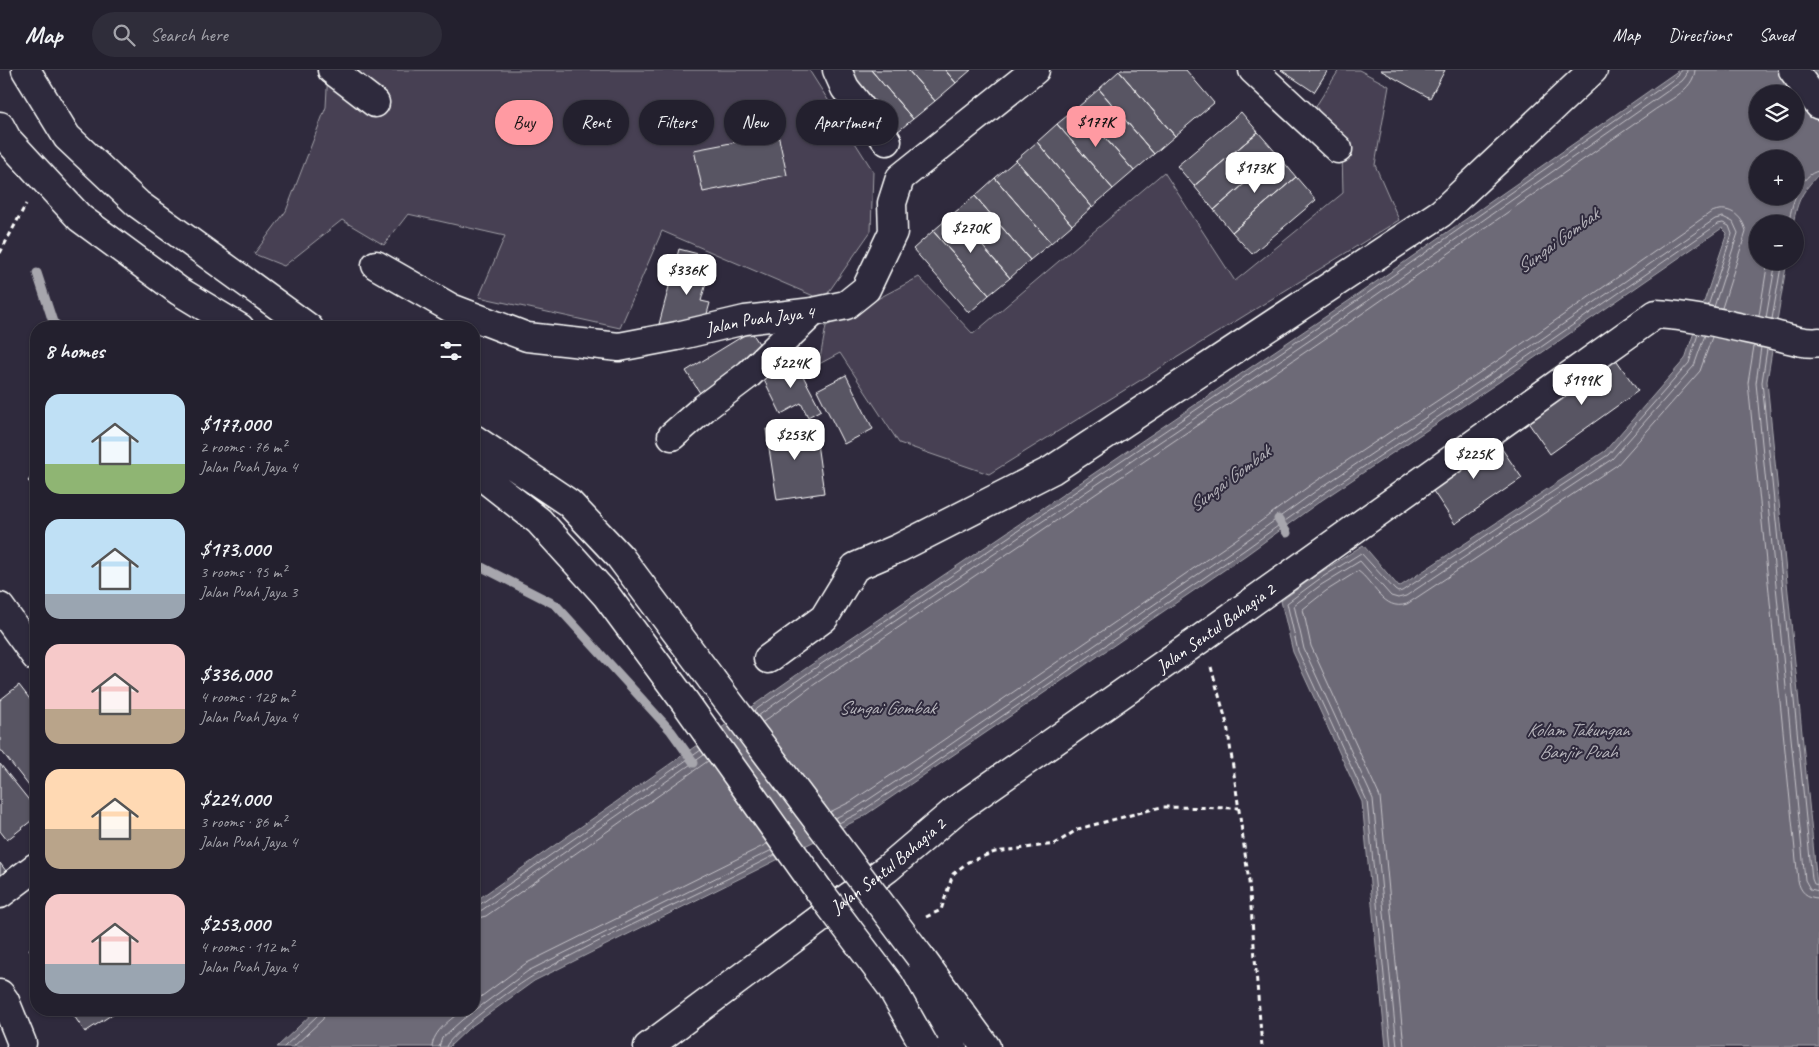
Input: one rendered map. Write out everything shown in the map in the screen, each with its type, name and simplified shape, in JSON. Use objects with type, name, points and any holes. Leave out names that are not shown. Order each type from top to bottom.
[{"type":"main road","points":[[26,70],[67,137],[138,204],[299,321]]},
{"type":"main road","points":[[332,70],[375,103]]},
{"type":"main road","points":[[837,70],[846,88],[855,100]]},
{"type":"main road","name":"Jalan Puah Jaya 4","points":[[376,265],[451,308],[527,337],[619,347],[745,320],[813,312],[846,305],[866,289],[893,232],[892,203],[900,178],[1035,70]]},
{"type":"main road","points":[[1253,70],[1338,150]]},
{"type":"main road","points":[[768,659],[824,618],[855,567],[899,548],[1052,470],[1441,213],[1592,70]]},
{"type":"main road","points":[[1793,70],[1819,105]]},
{"type":"main road","points":[[0,126],[7,139],[80,218],[179,291],[228,321]]},
{"type":"main road","points":[[672,436],[704,408],[749,374],[813,312]]},
{"type":"main road","name":"Jalan Sentul Bahagia 2","points":[[648,1047],[888,868],[956,810],[1203,637],[1656,314],[1683,316],[1806,341]]},
{"type":"main road","points":[[480,443],[568,503],[620,557],[986,1047]]},
{"type":"main road","points":[[480,475],[539,521],[606,595],[685,702],[820,892],[890,984],[925,1047]]},
{"type":"main road","points":[[0,608],[30,649]]},
{"type":"main road","points":[[0,894],[30,871]]},
{"type":"main road","points":[[849,897],[953,1047]]},
{"type":"main road","points":[[0,994],[5,1001],[22,1043],[21,1047]]},
{"type":"path","points":[[0,253],[26,204]]},
{"type":"path","points":[[1203,637],[1227,724],[1249,882],[1262,1047]]},
{"type":"path","points":[[923,919],[941,910],[953,874],[968,862],[994,852],[1055,844],[1078,829],[1161,807],[1239,808]]},
{"type":"shaded area","points":[[328,70],[809,70],[828,100],[796,100],[796,145],[857,145],[873,171],[871,231],[823,300],[662,231],[620,328],[479,297],[505,236],[408,214],[384,245],[342,220],[284,266],[254,254],[286,211],[326,107]]},
{"type":"shaded area","points":[[1339,70],[1359,70],[1389,86],[1375,165],[1399,220],[989,474],[899,443],[840,353],[819,364],[826,326],[919,277],[973,334],[1164,172],[1235,281],[1343,193],[1342,153],[1316,106]]},
{"type":"water","points":[[1679,70],[1819,70],[1819,174],[1804,193],[1804,150],[1749,150],[1749,205],[1798,205],[1795,215],[1749,215],[1749,270],[1786,270],[1767,381],[1819,904],[1819,1047],[1386,1047],[1362,802],[1293,652],[1281,601],[1363,545],[1399,587],[1605,451],[1685,359],[1727,233],[1722,228],[1514,372],[1322,500],[1246,555],[861,818],[534,981],[469,1028],[449,1047],[277,1047],[310,1016],[480,1016],[480,898],[805,669],[1353,298]]},
{"type":"building","points":[[852,70],[871,70],[897,100],[860,100],[842,79]]},
{"type":"building","points":[[871,70],[908,70],[935,101],[913,119]]},
{"type":"building","points":[[908,70],[945,70],[956,83],[935,101]]},
{"type":"building","points":[[945,70],[971,70],[956,83]]},
{"type":"building","points":[[1186,70],[1214,103],[1175,136],[1119,71]]},
{"type":"building","points":[[1281,70],[1328,70],[1314,92]]},
{"type":"building","points":[[1380,70],[1445,70],[1430,98]]},
{"type":"building","points":[[1119,71],[1175,136],[1154,154],[1099,89]]},
{"type":"building","points":[[1099,89],[1154,154],[1134,171],[1078,107]]},
{"type":"building","points":[[898,102],[913,119],[898,131]]},
{"type":"building","points":[[1078,107],[1134,171],[1113,189],[1057,124]]},
{"type":"building","points":[[1241,112],[1258,132],[1194,186],[1177,166]]},
{"type":"building","points":[[1057,124],[1113,189],[1092,207],[1037,142]]},
{"type":"building","points":[[1258,132],[1278,155],[1214,210],[1194,186]]},
{"type":"building","points":[[1037,142],[1092,207],[1072,225],[1016,160]]},
{"type":"building","points":[[724,144],[780,145],[787,175],[703,192],[694,150]]},
{"type":"building","points":[[1278,155],[1296,177],[1232,232],[1214,210]]},
{"type":"building","points":[[1016,160],[1072,225],[1051,243],[995,178]]},
{"type":"building","points":[[1296,177],[1316,200],[1252,254],[1232,232]]},
{"type":"building","points":[[995,178],[1051,243],[1030,260],[975,196]]},
{"type":"building","points":[[975,196],[1030,260],[1010,278],[954,213]]},
{"type":"building","points":[[954,213],[1010,278],[989,295],[933,231]]},
{"type":"building","points":[[933,231],[989,295],[969,313],[913,249]]},
{"type":"building","points":[[679,249],[713,258],[701,301],[710,303],[700,339],[658,328]]},
{"type":"building","points":[[751,331],[765,353],[700,393],[686,371]]},
{"type":"building","points":[[1615,358],[1638,391],[1550,454],[1527,421]]},
{"type":"building","points":[[794,359],[821,410],[808,417],[801,403],[781,414],[762,376]]},
{"type":"building","points":[[846,375],[873,429],[844,444],[817,390]]},
{"type":"building","points":[[814,422],[824,493],[777,500],[766,429]]},
{"type":"building","points":[[1493,436],[1522,478],[1455,524],[1427,482]]},
{"type":"building","points":[[19,685],[30,699],[30,787],[0,749],[0,700]]},
{"type":"building","points":[[0,764],[30,802],[30,822],[7,840],[0,831]]},
{"type":"building","points":[[0,863],[6,871],[0,876]]},
{"type":"building","points":[[74,1016],[110,1016],[85,1032]]},
{"type":"waterway","points":[[37,273],[53,321]]},
{"type":"waterway","points":[[1278,519],[1287,533]]},
{"type":"waterway","points":[[480,566],[556,605],[671,731],[694,763]]},
{"type":"water label","name":"Sungai Gombak","points":[[1557,240]]},
{"type":"water label","name":"Sungai Gombak","points":[[1229,478]]},
{"type":"water label","name":"Sungai Gombak","points":[[887,707]]},
{"type":"water label","name":"Kolam Takungan Banjir Puah","points":[[1578,740]]}]
